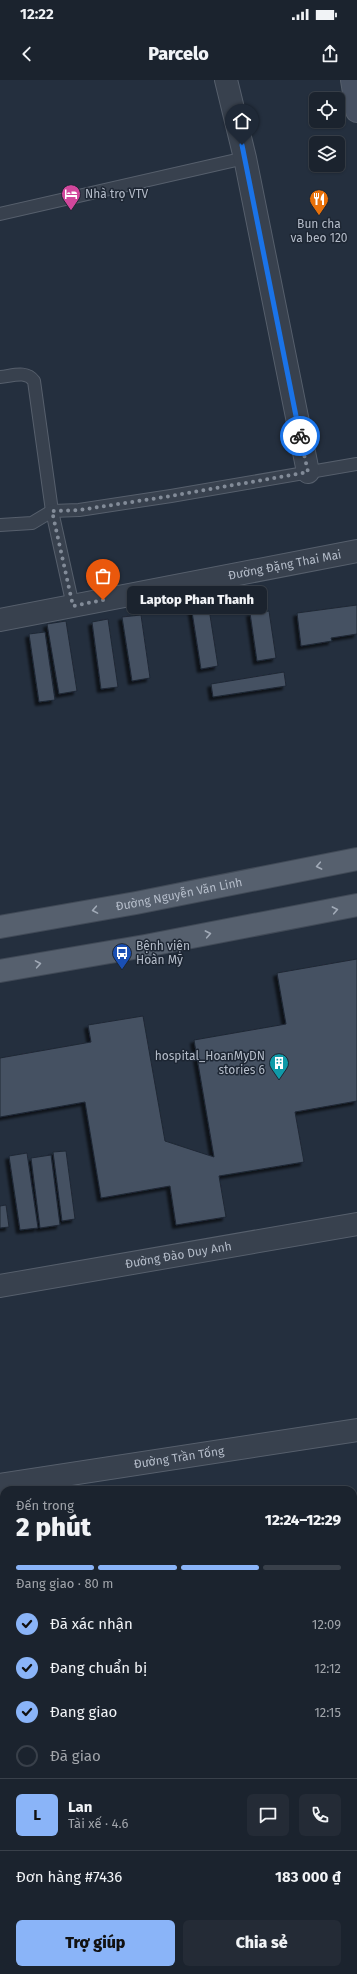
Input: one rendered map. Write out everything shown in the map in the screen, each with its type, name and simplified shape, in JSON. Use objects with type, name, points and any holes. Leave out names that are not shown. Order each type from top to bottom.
[{"type":"main road","points":[[352,80],[357,111]]},
{"type":"main road","name":"Đường Nguyễn Văn Linh","points":[[0,927],[136,903],[357,859]]},
{"type":"main road","points":[[0,971],[145,946],[357,905]]},
{"type":"street","points":[[226,80],[245,158],[308,472]]},
{"type":"street","name":"Đường Đặng Thai Mai","points":[[0,620],[357,551]]},
{"type":"street","name":"Đường Đào Duy Anh","points":[[0,1286],[357,1224]]},
{"type":"street","name":"Đường Trần Tống","points":[[0,1485],[357,1430]]},
{"type":"lane","points":[[0,214],[245,158]]},
{"type":"lane","points":[[0,377],[25,374],[34,381],[52,511],[73,606]]},
{"type":"lane","points":[[0,525],[32,523],[52,511],[79,510],[171,496],[357,464]]},
{"type":"building","points":[[207,596],[218,666],[201,669],[190,599]]},
{"type":"building","points":[[357,605],[357,634],[331,638],[332,641],[301,646],[297,613]]},
{"type":"building","points":[[269,611],[276,658],[257,661],[250,613]]},
{"type":"building","points":[[141,615],[150,678],[132,681],[122,617]]},
{"type":"building","points":[[108,619],[118,687],[101,689],[92,622]]},
{"type":"building","points":[[66,621],[77,691],[59,694],[47,624]]},
{"type":"building","points":[[45,632],[55,700],[39,702],[29,634]]},
{"type":"building","points":[[284,672],[286,686],[213,697],[211,684]]},
{"type":"building","name":"hospital_HoanMyDN stories 6","points":[[357,959],[357,1101],[295,1112],[304,1162],[219,1176],[226,1217],[176,1225],[170,1186],[101,1198],[85,1102],[0,1117],[0,1058],[91,1042],[88,1025],[143,1016],[165,1141],[214,1157],[194,1040],[286,1024],[277,973]]},
{"type":"building","points":[[66,1151],[75,1219],[62,1221],[53,1152]]},
{"type":"building","points":[[27,1153],[38,1228],[20,1230],[9,1156]]},
{"type":"building","points":[[51,1155],[60,1225],[40,1228],[31,1158]]},
{"type":"building","points":[[6,1205],[9,1227],[0,1228],[0,1206]]},
{"type":"way so far","points":[[103,600],[73,606],[52,511],[79,510],[171,496],[308,472],[300,436]]},
{"type":"place","name":"Nhà trọ VTV","points":[[71,211]]},
{"type":"place","name":"Bun cha va beo 120","points":[[319,216]]},
{"type":"place","name":"Laptop Phan Thanh","points":[[103,600]]},
{"type":"place","name":"Bệnh viện Hoàn Mỹ","points":[[122,970]]},
{"type":"place","name":"hospital_HoanMyDN stories 6","points":[[279,1080]]},
{"type":"route","points":[[242,145],[300,436]]}]
